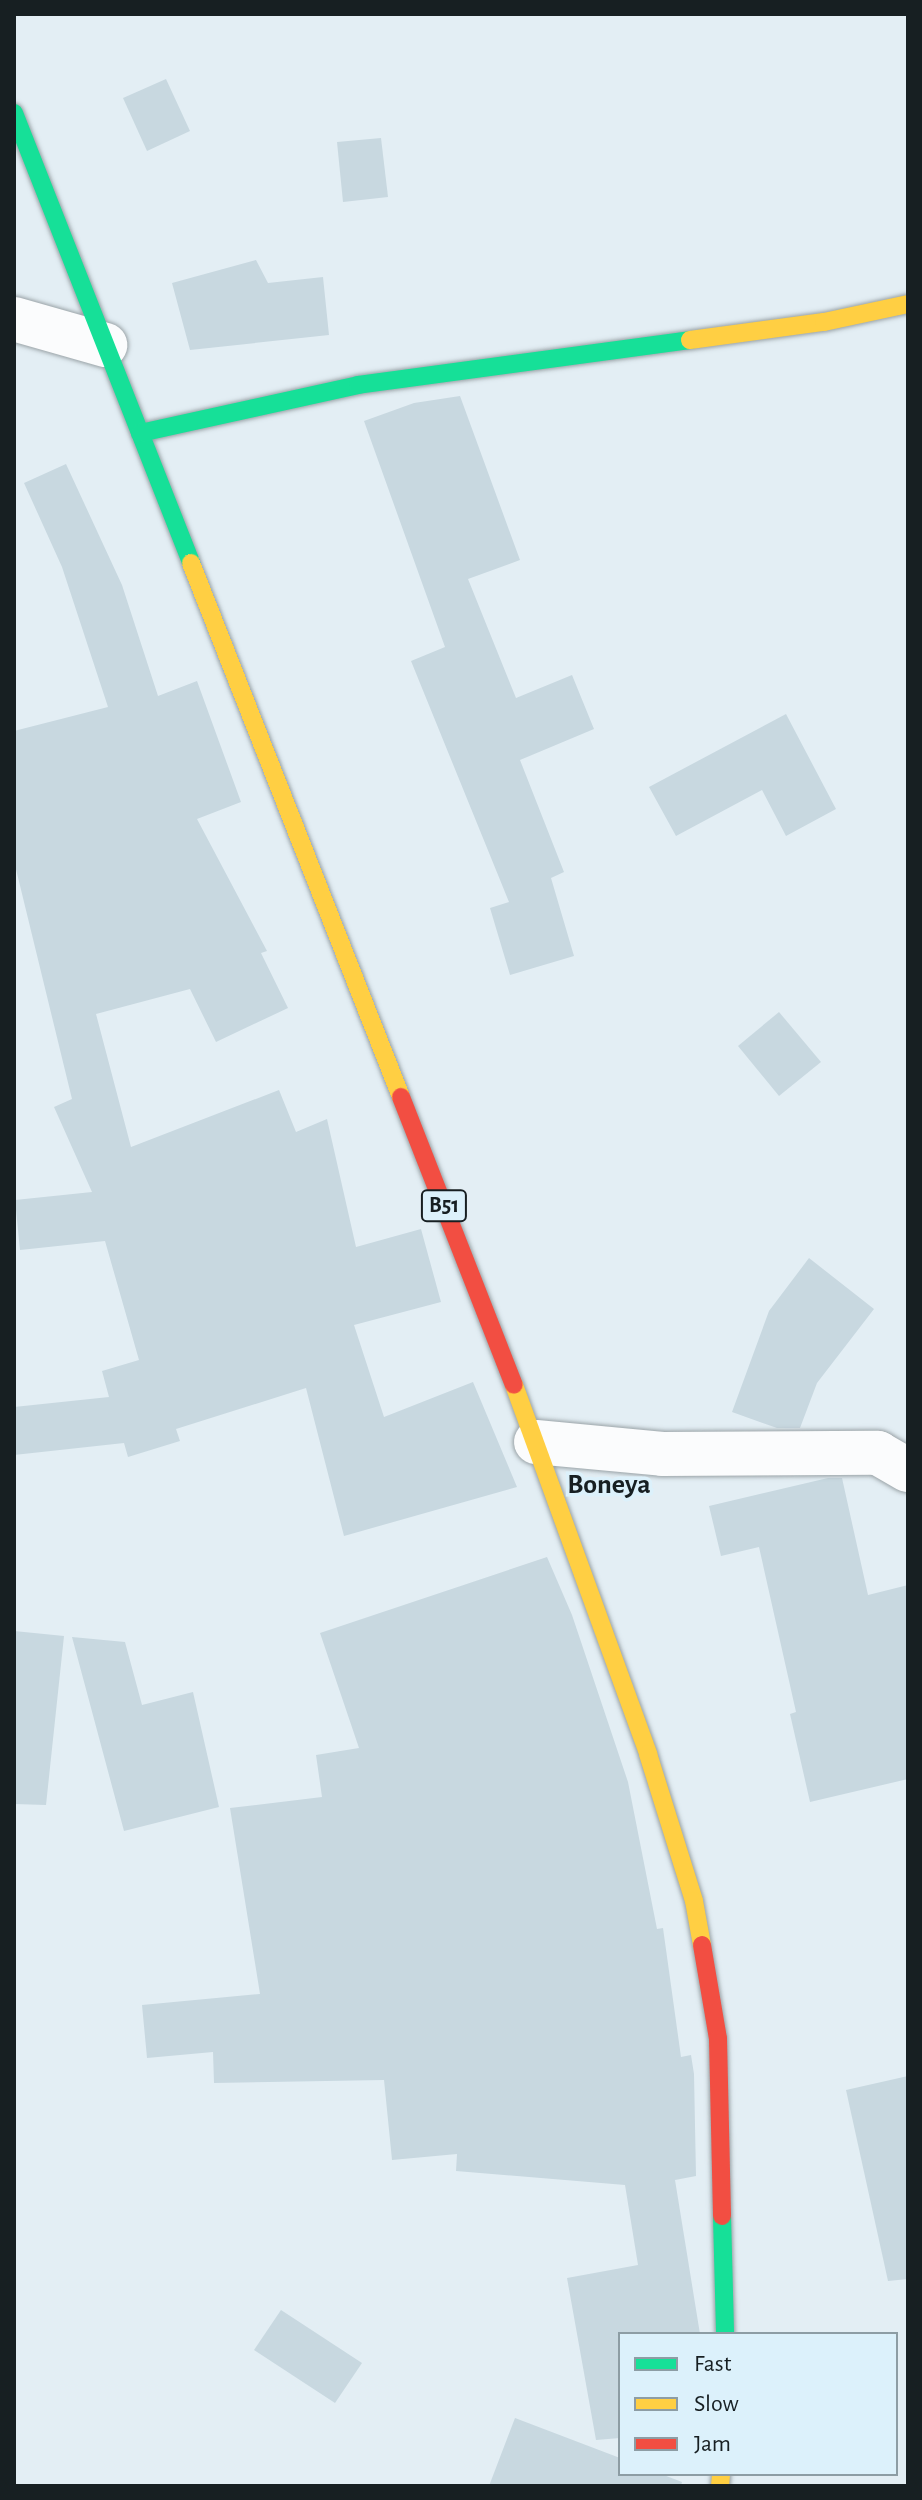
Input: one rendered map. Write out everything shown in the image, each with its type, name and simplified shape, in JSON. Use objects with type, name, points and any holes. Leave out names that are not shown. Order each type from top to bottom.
[{"type":"main road","name":"B51","points":[[14,113],[536,1442],[601,1616],[694,1901],[718,2039],[725,2332]]},
{"type":"main road","points":[[140,433],[358,385],[824,322],[908,304]]},
{"type":"street","points":[[14,319],[105,345]]},
{"type":"street","points":[[536,1442],[662,1454],[878,1453],[908,1470]]},
{"type":"building","points":[[166,79],[190,131],[147,151],[123,98]]},
{"type":"building","points":[[381,138],[388,197],[343,202],[337,142]]},
{"type":"building","points":[[256,260],[268,283],[323,277],[329,335],[190,350],[172,283]]},
{"type":"building","points":[[460,396],[520,560],[468,579],[516,698],[572,675],[594,729],[520,760],[564,872],[551,878],[574,956],[510,975],[490,908],[509,902],[411,661],[445,647],[364,421],[414,403]]},
{"type":"building","points":[[66,464],[122,585],[158,696],[197,681],[241,802],[197,819],[267,951],[261,953],[288,1008],[216,1042],[190,989],[96,1014],[131,1147],[279,1090],[296,1132],[327,1119],[356,1247],[421,1229],[441,1302],[354,1325],[384,1417],[473,1382],[517,1487],[344,1536],[306,1388],[176,1429],[180,1441],[128,1457],[124,1443],[14,1455],[14,1407],[109,1397],[102,1371],[139,1360],[105,1241],[20,1250],[15,1200],[92,1192],[54,1107],[72,1099],[14,861],[14,731],[108,707],[62,567],[24,483]]},
{"type":"building","points":[[786,714],[836,809],[786,836],[762,790],[676,836],[649,787]]},
{"type":"building","points":[[779,1012],[821,1062],[779,1096],[738,1046]]},
{"type":"building","points":[[809,1258],[874,1309],[817,1383],[800,1428],[777,1428],[732,1412],[769,1311]]},
{"type":"building","points":[[828,1478],[842,1478],[868,1595],[908,1585],[908,1779],[810,1802],[790,1714],[796,1712],[759,1547],[721,1556],[709,1506]]},
{"type":"building","points":[[547,1557],[572,1615],[628,1782],[657,1929],[663,1928],[681,2057],[691,2055],[694,2074],[696,2176],[675,2180],[700,2332],[618,2332],[618,2438],[596,2440],[567,2278],[638,2265],[625,2185],[456,2171],[457,2154],[392,2160],[384,2080],[214,2083],[213,2052],[147,2058],[142,2005],[260,1994],[230,1808],[322,1797],[316,1755],[359,1748],[320,1633]]},
{"type":"building","points":[[14,1631],[64,1636],[46,1805],[14,1804]]},
{"type":"building","points":[[72,1637],[125,1642],[142,1705],[193,1692],[219,1807],[124,1831]]},
{"type":"building","points":[[908,2076],[908,2279],[888,2281],[846,2090]]},
{"type":"building","points":[[281,2310],[362,2363],[335,2403],[254,2350]]},
{"type":"building","points":[[515,2418],[618,2457],[618,2476],[666,2476],[682,2482],[681,2486],[489,2486]]},
{"type":"traffic: fast","points":[[14,113],[191,563]]},
{"type":"traffic: fast","points":[[140,433],[358,385],[690,340]]},
{"type":"traffic: fast","points":[[722,2216],[725,2332]]},
{"type":"traffic: slow","points":[[690,340],[824,322],[908,304]]},
{"type":"traffic: slow","points":[[191,563],[401,1097]]},
{"type":"traffic: slow","points":[[514,1385],[648,1754],[694,1901],[702,1945]]},
{"type":"traffic: slow","points":[[720,2486],[721,2476]]},
{"type":"traffic: jam","points":[[401,1097],[514,1385]]},
{"type":"traffic: jam","points":[[702,1945],[718,2039],[722,2216]]},
{"type":"district","name":"Boneya","points":[[609,1485]]}]
